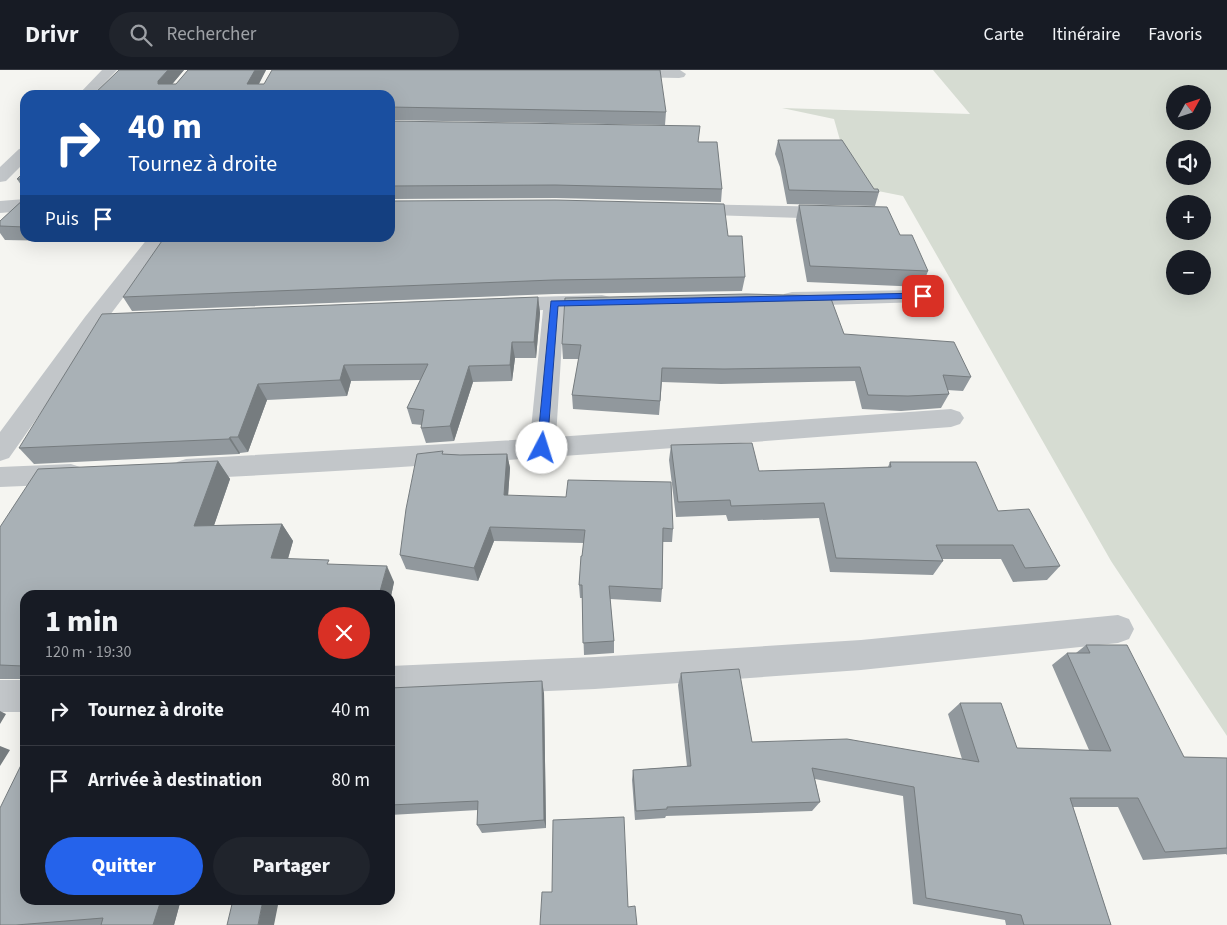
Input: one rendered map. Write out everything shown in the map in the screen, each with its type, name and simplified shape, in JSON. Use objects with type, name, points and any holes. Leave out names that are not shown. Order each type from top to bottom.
[{"type":"street","points":[[89,90],[110,70]]},
{"type":"street","points":[[613,72],[679,74]]},
{"type":"street","points":[[0,177],[20,158]]},
{"type":"street","points":[[0,207],[20,205]]},
{"type":"street","points":[[672,209],[854,213]]},
{"type":"street","points":[[0,451],[155,242]]},
{"type":"street","points":[[773,299],[923,296]]},
{"type":"street","points":[[484,306],[624,302]]},
{"type":"street","points":[[542,448],[554,303]]},
{"type":"street","points":[[94,322],[122,321]]},
{"type":"street","points":[[165,470],[542,448],[951,418]]},
{"type":"street","points":[[0,477],[97,473]]},
{"type":"street","points":[[395,682],[595,673],[851,656],[1118,629]]},
{"type":"street","points":[[0,696],[20,696]]},
{"type":"shaded area","points":[[933,70],[1227,70],[1227,736],[1111,561],[903,196],[853,186],[834,119],[782,108],[970,114]]},
{"type":"building","points":[[119,70],[168,70],[158,81],[158,84],[176,84],[188,70],[255,70],[247,84],[264,84],[272,70],[660,70],[666,112],[395,107],[395,90],[98,90]]},
{"type":"building","points":[[395,121],[700,126],[698,142],[717,142],[722,189],[555,185],[395,186]]},
{"type":"building","points":[[778,140],[842,140],[874,189],[878,189],[879,192],[789,190]]},
{"type":"building","points":[[555,200],[724,204],[728,236],[742,236],[745,277],[553,280],[123,297],[161,242],[395,242],[395,201]]},
{"type":"building","points":[[20,203],[20,227],[0,226],[0,221]]},
{"type":"building","points":[[799,205],[887,207],[900,235],[912,235],[928,271],[810,266]]},
{"type":"building","points":[[746,294],[830,296],[844,334],[954,342],[971,377],[943,375],[949,394],[868,395],[860,367],[662,368],[660,401],[572,395],[581,345],[562,344],[565,298]]},
{"type":"building","points":[[538,297],[534,342],[512,342],[510,365],[469,366],[450,426],[421,428],[424,410],[407,408],[428,364],[344,365],[340,380],[258,384],[238,437],[230,437],[229,439],[19,448],[102,314]]},
{"type":"building","points":[[752,443],[759,471],[891,467],[890,462],[976,462],[998,511],[1029,509],[1060,566],[1025,568],[1013,545],[936,545],[943,561],[836,558],[824,503],[731,506],[730,500],[678,502],[671,445]]},
{"type":"building","points":[[443,451],[442,454],[460,455],[507,454],[504,495],[566,497],[568,480],[671,482],[673,529],[663,528],[662,589],[609,586],[614,641],[583,643],[582,585],[579,585],[585,530],[490,527],[474,568],[400,555],[406,509],[417,454]]},
{"type":"building","points":[[218,461],[194,526],[282,524],[271,558],[329,560],[327,564],[387,566],[380,590],[20,590],[20,666],[0,665],[0,527],[38,469]]},
{"type":"building","points":[[1086,645],[1127,645],[1184,757],[1227,758],[1227,848],[1165,852],[1138,798],[1070,798],[1111,925],[1024,925],[1021,915],[926,898],[914,787],[812,768],[820,802],[667,807],[667,809],[636,811],[633,770],[691,766],[681,673],[739,669],[752,742],[847,739],[979,762],[960,703],[1001,703],[1017,748],[1111,751],[1067,653],[1090,653]]},
{"type":"building","points":[[542,681],[544,820],[477,825],[478,801],[395,805],[395,688]]},
{"type":"building","points":[[20,767],[20,905],[159,905],[153,925],[101,925],[103,918],[0,925],[0,808]]},
{"type":"building","points":[[624,817],[628,907],[635,906],[637,925],[540,925],[542,892],[552,892],[553,820]]},
{"type":"building","points":[[232,905],[262,905],[258,925],[227,925]]},
{"type":"route","points":[[542,448],[554,303],[923,296]]}]
